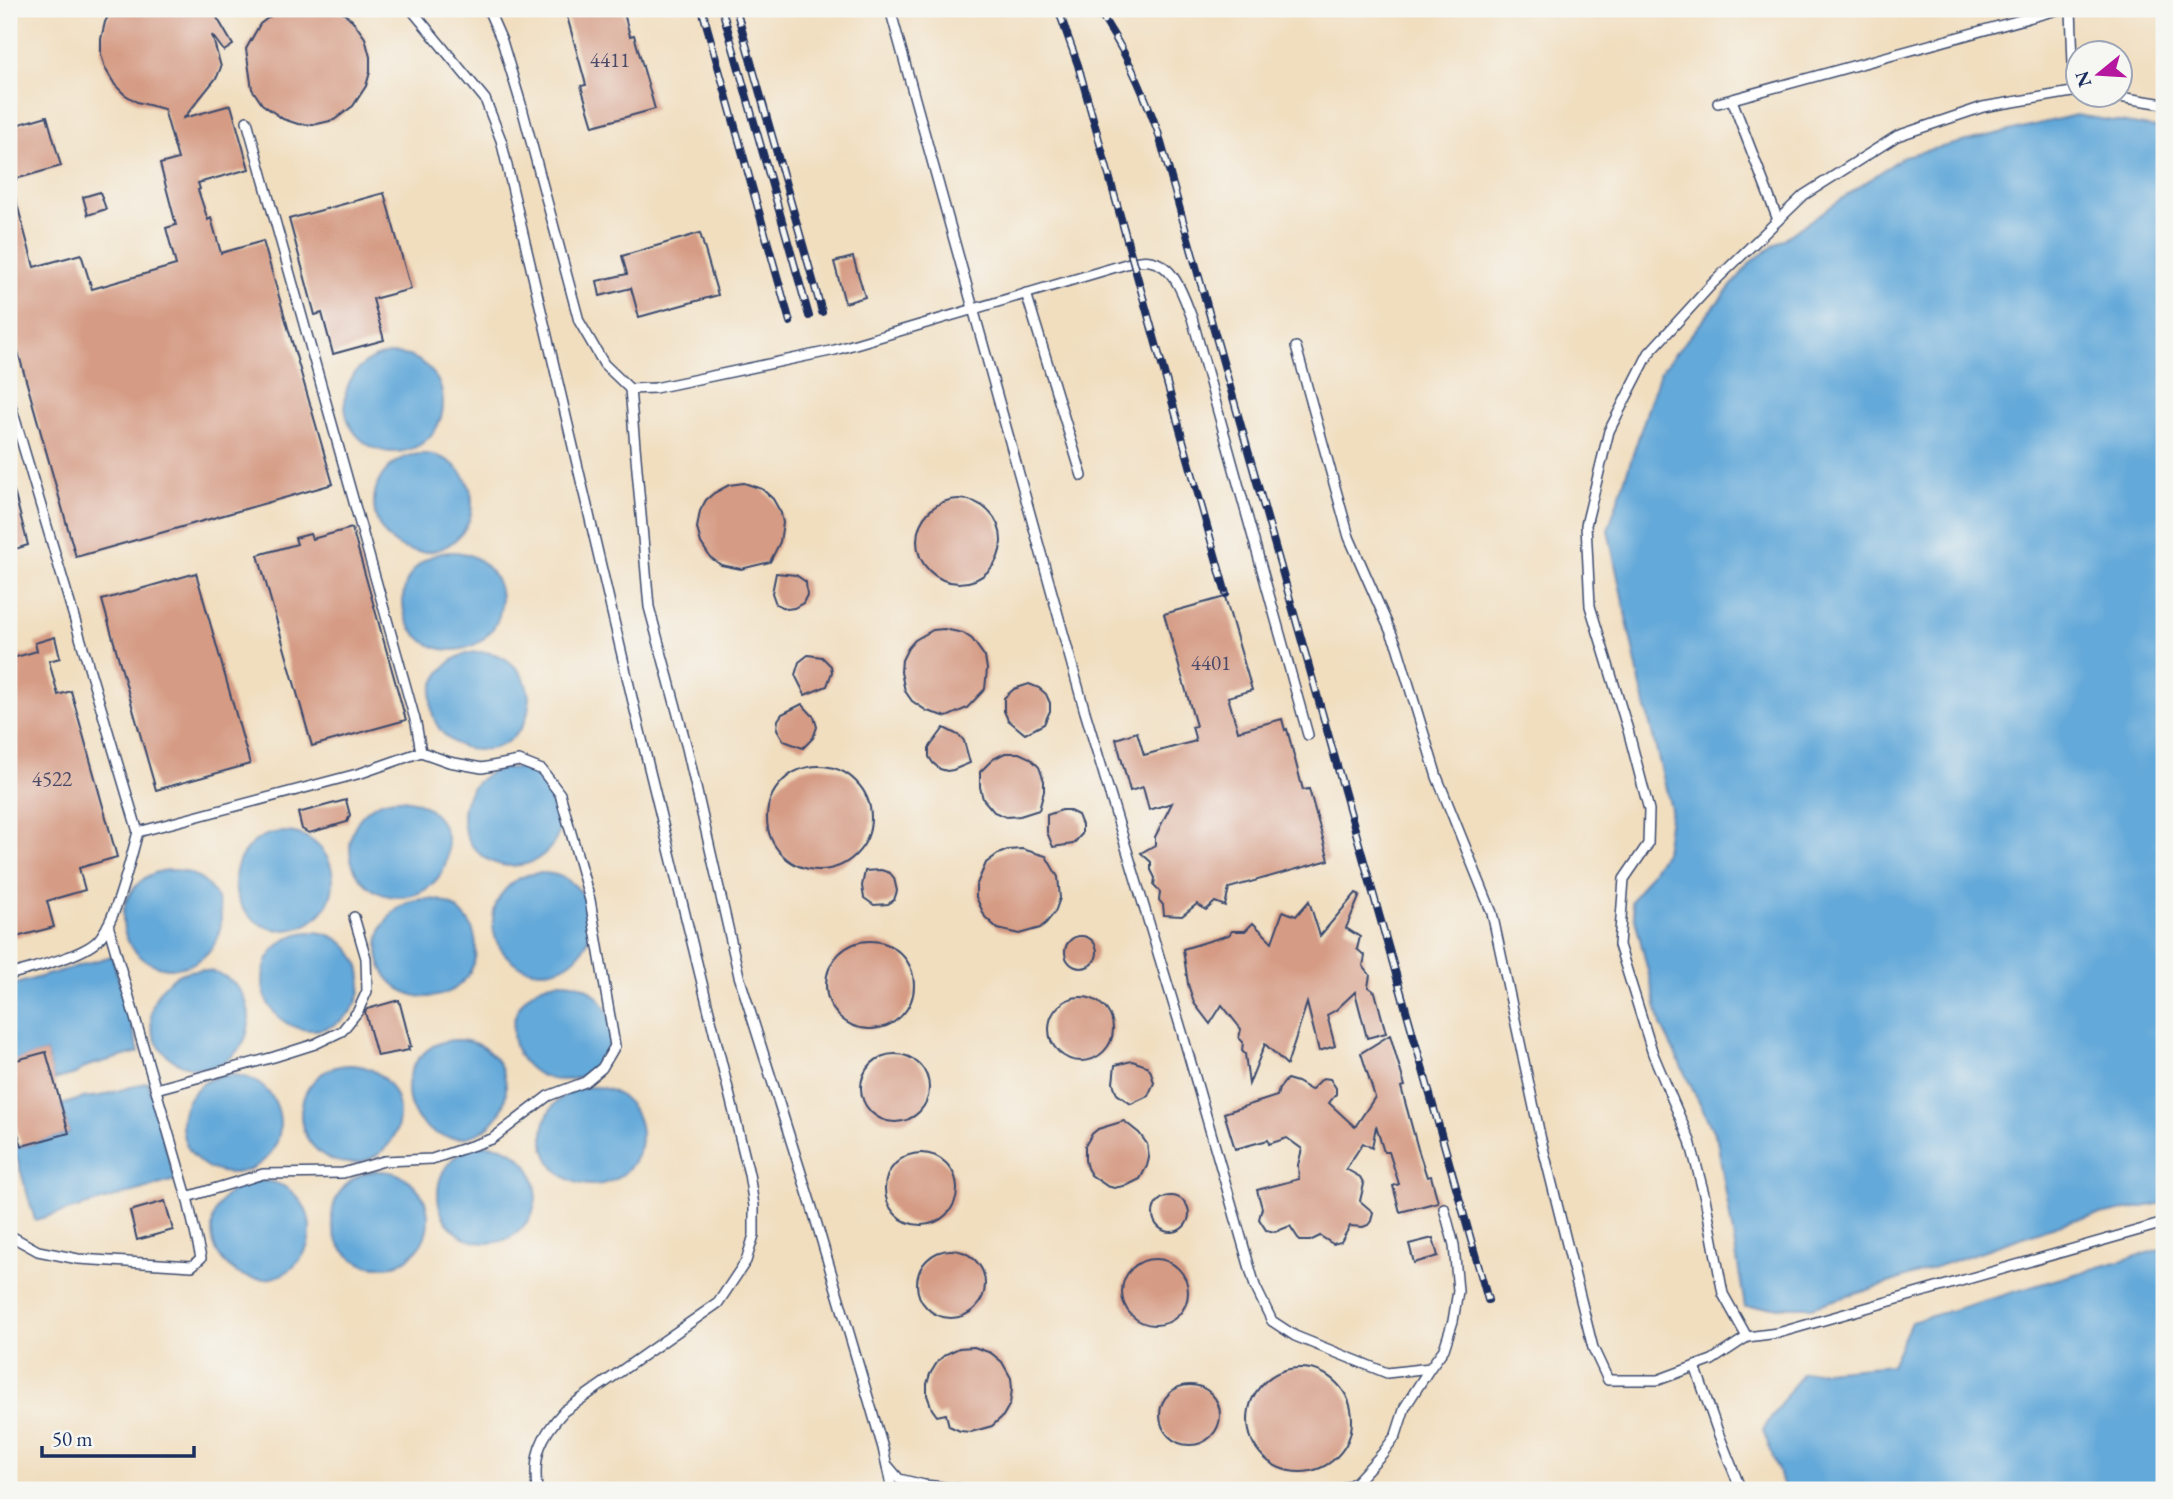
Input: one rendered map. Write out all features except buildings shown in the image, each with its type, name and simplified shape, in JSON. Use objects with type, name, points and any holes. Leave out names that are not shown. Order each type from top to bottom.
[{"type":"lane","points":[[411,9],[485,99],[500,140],[637,719],[749,1174],[754,1206],[754,1235],[746,1261],[718,1303],[564,1411],[540,1444],[534,1469],[537,1490]]},
{"type":"lane","points":[[488,9],[502,41],[521,104],[579,321],[604,364],[630,389],[649,607],[687,747],[739,976],[817,1224],[892,1490]]},
{"type":"lane","points":[[890,9],[1085,712],[1182,1032],[1255,1286],[1272,1321],[1295,1336],[1387,1373],[1430,1368]]},
{"type":"lane","points":[[1718,103],[2061,9]]},
{"type":"lane","points":[[2071,9],[2073,38]]},
{"type":"lane","points":[[1746,1338],[1723,1293],[1705,1198],[1690,1141],[1653,1054],[1619,945],[1624,879],[1648,844],[1649,810],[1590,606],[1586,525],[1609,431],[1649,353],[1713,283],[1804,195],[1897,136],[1983,107],[2064,93]]},
{"type":"lane","points":[[2134,99],[2164,104]]},
{"type":"lane","points":[[1732,100],[1778,220]]},
{"type":"lane","points":[[247,121],[416,723],[421,752]]},
{"type":"lane","points":[[630,389],[654,388],[835,350],[1133,262],[1152,261],[1165,269],[1179,285],[1192,318],[1308,735]]},
{"type":"lane","points":[[1026,293],[1082,476]]},
{"type":"lane","points":[[1296,347],[1349,537],[1397,646],[1437,777],[1492,913],[1541,1140],[1593,1348],[1608,1380],[1658,1380],[1712,1360],[1746,1338],[1778,1333],[2164,1223]]},
{"type":"lane","points":[[9,399],[138,832],[108,925],[98,941],[71,956],[9,975]]},
{"type":"lane","points":[[138,832],[360,773],[421,752],[449,762],[482,768],[519,761],[542,771],[560,794],[590,900],[615,1046],[602,1068],[585,1083],[548,1096],[492,1139],[432,1159],[384,1161],[343,1173],[263,1174],[187,1197]]},
{"type":"lane","points":[[156,1089],[274,1058],[315,1044],[342,1031],[358,1011],[368,991],[366,958],[354,917]]},
{"type":"lane","points":[[9,1235],[38,1251],[78,1259],[192,1266],[201,1258],[187,1197],[108,925]]},
{"type":"lane","points":[[1340,1490],[1356,1482],[1382,1454],[1396,1435],[1405,1407],[1444,1349],[1453,1321],[1458,1291],[1454,1245],[1444,1208]]},
{"type":"lane","points":[[1695,1366],[1741,1490]]},
{"type":"lane","points":[[887,1465],[899,1479],[924,1485],[974,1490]]},
{"type":"water","points":[[2076,115],[2164,129],[2164,1203],[2073,1220],[1811,1307],[1745,1307],[1717,1139],[1661,1025],[1631,902],[1665,852],[1671,809],[1642,692],[1608,530],[1660,372],[1752,261],[1904,156]]},
{"type":"water","points":[[394,354],[413,358],[429,368],[439,384],[443,403],[439,422],[429,438],[413,448],[394,452],[375,448],[359,438],[349,422],[345,403],[349,384],[359,368],[375,358]]},
{"type":"water","points":[[423,454],[442,458],[458,468],[468,484],[472,503],[468,522],[458,538],[442,548],[423,552],[404,548],[388,538],[378,522],[374,503],[378,484],[388,468],[404,458]]},
{"type":"water","points":[[452,552],[471,556],[487,566],[497,582],[501,601],[497,620],[487,636],[471,646],[452,650],[433,646],[417,636],[407,620],[403,601],[407,582],[417,566],[433,556]]},
{"type":"water","points":[[480,652],[499,656],[515,666],[525,682],[529,701],[525,720],[515,736],[499,746],[480,750],[461,746],[445,736],[435,720],[431,701],[435,682],[445,666],[461,656]]},
{"type":"water","points":[[512,768],[531,772],[547,782],[557,798],[561,817],[557,836],[547,852],[531,862],[512,866],[493,862],[477,852],[467,836],[463,817],[467,798],[477,782],[493,772]]},
{"type":"water","points":[[399,799],[418,803],[434,813],[444,829],[448,848],[444,867],[434,883],[418,893],[399,897],[380,893],[364,883],[354,867],[350,848],[354,829],[364,813],[380,803]]},
{"type":"water","points":[[284,832],[303,836],[319,846],[329,862],[333,881],[329,900],[319,916],[303,926],[284,930],[265,926],[249,916],[239,900],[235,881],[239,862],[249,846],[265,836]]},
{"type":"water","points":[[172,870],[191,874],[207,884],[217,900],[221,919],[217,938],[207,954],[191,964],[172,968],[153,964],[137,954],[127,938],[123,919],[127,900],[137,884],[153,874]]},
{"type":"water","points":[[542,873],[561,877],[577,887],[587,903],[591,922],[587,941],[577,957],[561,967],[542,971],[523,967],[507,957],[497,941],[493,922],[497,903],[507,887],[523,877]]},
{"type":"water","points":[[427,899],[446,903],[462,913],[472,929],[476,948],[472,967],[462,983],[446,993],[427,997],[408,993],[392,983],[382,967],[378,948],[382,929],[392,913],[408,903]]},
{"type":"water","points":[[312,932],[331,936],[347,946],[357,962],[361,981],[357,1000],[347,1016],[331,1026],[312,1030],[293,1026],[277,1016],[267,1000],[263,981],[267,962],[277,946],[293,936]]},
{"type":"water","points":[[112,956],[139,1052],[88,1066],[75,1074],[54,1080],[46,1052],[9,1063],[9,986]]},
{"type":"water","points":[[200,970],[219,974],[235,984],[245,1000],[249,1019],[245,1038],[235,1054],[219,1064],[200,1068],[181,1064],[165,1054],[155,1038],[151,1019],[155,1000],[165,984],[181,974]]},
{"type":"water","points":[[562,982],[581,986],[597,996],[607,1012],[611,1031],[607,1050],[597,1066],[581,1076],[562,1080],[543,1076],[527,1066],[517,1050],[513,1031],[517,1012],[527,996],[543,986]]},
{"type":"water","points":[[457,1040],[476,1044],[492,1054],[502,1070],[506,1089],[502,1108],[492,1124],[476,1134],[457,1138],[438,1134],[422,1124],[412,1108],[408,1089],[412,1070],[422,1054],[438,1044]]},
{"type":"water","points":[[350,1065],[369,1069],[385,1079],[395,1095],[399,1114],[395,1133],[385,1149],[369,1159],[350,1163],[331,1159],[315,1149],[305,1133],[301,1114],[305,1095],[315,1079],[331,1069]]},
{"type":"water","points":[[231,1075],[250,1079],[265,1090],[276,1105],[280,1124],[276,1143],[265,1158],[250,1169],[231,1173],[212,1169],[197,1158],[186,1143],[182,1124],[186,1105],[197,1090],[212,1079]]},
{"type":"water","points":[[148,1082],[175,1180],[35,1220],[14,1148],[69,1133],[61,1105]]},
{"type":"water","points":[[592,1087],[611,1091],[627,1101],[637,1117],[641,1136],[637,1155],[627,1171],[611,1181],[592,1185],[573,1181],[557,1171],[547,1155],[543,1136],[547,1117],[557,1101],[573,1091]]},
{"type":"water","points":[[487,1145],[506,1149],[521,1160],[532,1175],[536,1194],[532,1213],[521,1228],[506,1239],[487,1243],[468,1239],[453,1228],[442,1213],[438,1194],[442,1175],[453,1160],[468,1149]]},
{"type":"water","points":[[380,1171],[399,1174],[414,1185],[425,1200],[428,1219],[425,1238],[414,1253],[399,1264],[380,1267],[361,1264],[346,1253],[335,1238],[332,1219],[335,1200],[346,1185],[361,1174]]},
{"type":"water","points":[[261,1181],[280,1185],[296,1195],[306,1211],[310,1230],[306,1249],[296,1265],[280,1275],[261,1279],[242,1275],[226,1265],[216,1249],[212,1230],[216,1211],[226,1195],[242,1185]]},
{"type":"water","points":[[2164,1248],[2164,1490],[1785,1490],[1763,1430],[1802,1373],[1891,1365],[1911,1322]]},
{"type":"railway","points":[[702,9],[790,322]]},
{"type":"railway","points":[[722,9],[809,316]]},
{"type":"railway","points":[[736,9],[822,312]]},
{"type":"railway","points":[[1058,9],[1078,65],[1226,594]]},
{"type":"railway","points":[[1097,9],[1132,68],[1158,132],[1488,1300]]}]
